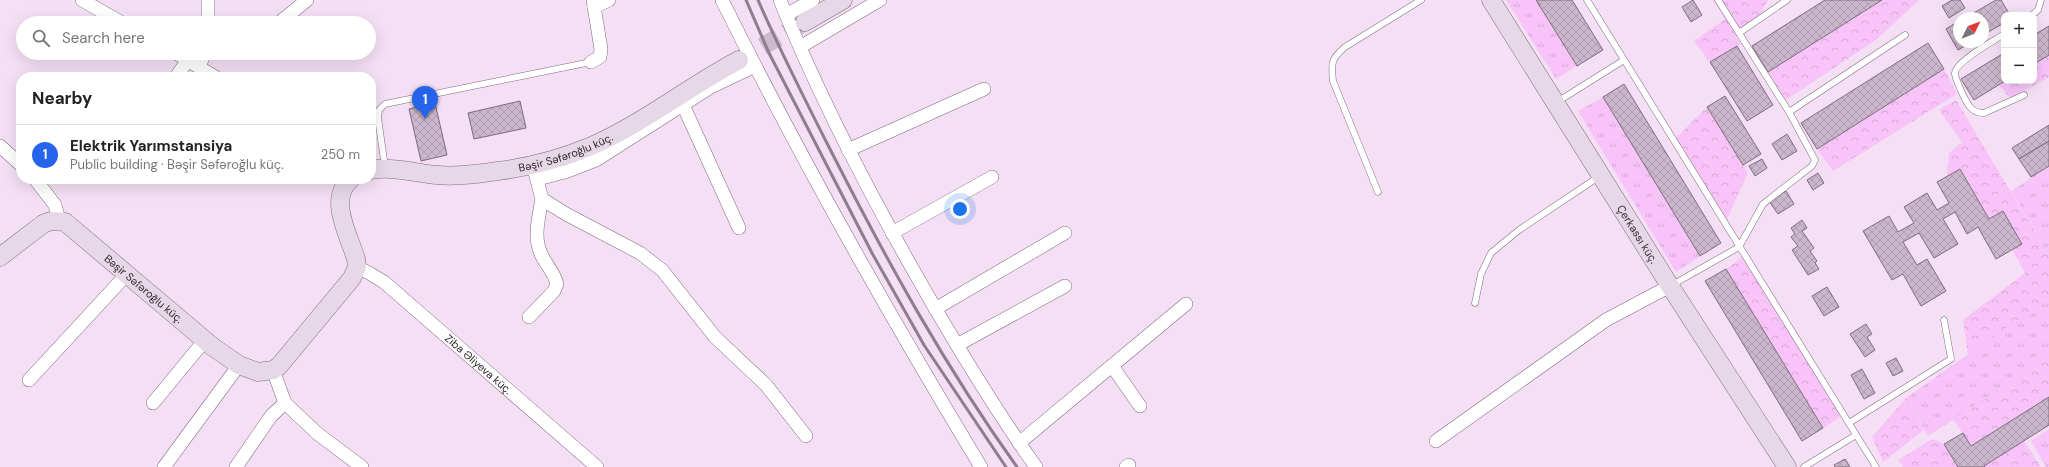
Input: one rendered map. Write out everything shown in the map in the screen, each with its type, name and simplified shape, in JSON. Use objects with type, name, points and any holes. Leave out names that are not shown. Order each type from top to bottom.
[{"type":"street","points":[[82,0],[110,16]]},
{"type":"street","points":[[208,0],[208,16]]},
{"type":"street","points":[[288,16],[307,0]]},
{"type":"street","points":[[590,62],[600,57],[601,49],[594,3],[608,0]]},
{"type":"street","points":[[722,0],[747,63],[913,355],[981,467]]},
{"type":"street","points":[[780,0],[848,150],[892,233],[957,345],[1019,443],[1036,467]]},
{"type":"street","points":[[786,15],[813,0]]},
{"type":"street","points":[[805,22],[843,0]]},
{"type":"street","points":[[800,47],[880,0]]},
{"type":"street","name":"Çerkassı küç.","points":[[1491,0],[1670,286],[1787,467]]},
{"type":"street","points":[[188,60],[207,72]]},
{"type":"street","points":[[182,72],[197,60]]},
{"type":"street","points":[[529,317],[554,291],[557,284],[554,274],[540,254],[536,234],[542,199],[535,172],[568,171],[596,160],[747,63]]},
{"type":"street","name":"Bəşir Səfəroğlu küç.","points":[[378,169],[455,176],[535,172],[574,152],[605,139],[656,110],[704,79],[747,63]]},
{"type":"street","points":[[848,150],[984,89]]},
{"type":"street","points":[[683,105],[739,228]]},
{"type":"street","points":[[0,146],[16,160]]},
{"type":"street","points":[[892,233],[992,177]]},
{"type":"street","points":[[0,257],[43,224],[50,221],[59,220],[55,205],[38,184]]},
{"type":"street","points":[[346,184],[340,194],[339,205],[356,259],[357,267],[352,278],[273,370],[285,403],[318,434],[362,467]]},
{"type":"street","points":[[542,199],[566,214],[640,254],[662,270],[711,332],[766,385],[806,436]]},
{"type":"street","name":"Bəşir Səfəroğlu küç.","points":[[59,220],[73,227],[205,340],[239,365],[258,372],[273,370]]},
{"type":"street","points":[[935,309],[1064,233]]},
{"type":"street","name":"Ziba Əliyeva küç.","points":[[357,267],[369,272],[384,282],[597,467]]},
{"type":"street","points":[[29,380],[128,273]]},
{"type":"street","points":[[957,345],[1065,286]]},
{"type":"street","points":[[1436,441],[1606,320],[1670,286]]},
{"type":"street","points":[[1019,443],[1186,304]]},
{"type":"street","points":[[153,403],[205,340]]},
{"type":"street","points":[[164,467],[239,365]]},
{"type":"street","points":[[1112,366],[1140,406]]},
{"type":"street","points":[[236,467],[271,416],[285,403]]},
{"type":"lane","points":[[1378,192],[1333,81],[1331,64],[1337,54],[1345,47],[1421,0]]},
{"type":"lane","points":[[1587,0],[1876,467]]},
{"type":"lane","points":[[1670,286],[1739,247],[1763,204],[1812,166],[1815,160],[1790,112],[1718,0]]},
{"type":"lane","points":[[1739,33],[1787,0]]},
{"type":"lane","points":[[2036,12],[2038,10],[2041,0]]},
{"type":"lane","points":[[1790,112],[1906,35]]},
{"type":"lane","points":[[2001,36],[1958,64],[1955,75],[1967,103],[1971,109],[1978,113],[1984,113],[2024,95]]},
{"type":"lane","points":[[1555,103],[1624,60]]},
{"type":"lane","points":[[378,169],[378,118],[379,110],[385,104],[590,62]]},
{"type":"lane","points":[[1475,303],[1481,274],[1491,253],[1519,230],[1601,175]]},
{"type":"lane","points":[[1849,423],[1951,359],[1944,320]]},
{"type":"lane","points":[[1804,467],[1856,435]]},
{"type":"green space","points":[[1506,0],[1536,0],[1577,66],[1556,79]]},
{"type":"green space","points":[[1713,0],[1768,0],[1756,23],[1736,37],[1741,44],[1710,62],[1694,41],[1725,19]]},
{"type":"green space","points":[[1882,0],[1919,0],[1876,40],[1786,100],[1768,72]]},
{"type":"green space","points":[[2049,55],[2049,77],[2037,83],[2037,62]]},
{"type":"green space","points":[[1944,69],[1957,94],[1833,171],[1817,149]]},
{"type":"green space","points":[[2001,84],[2036,84],[2010,98],[1999,85]]},
{"type":"green space","points":[[1603,97],[1700,256],[1676,272],[1578,111]]},
{"type":"green space","points":[[1956,100],[2049,256],[2049,297],[1968,355],[1963,320],[2025,273],[2012,249],[1989,219],[1960,169],[1947,176],[1949,153],[1962,142],[1939,110]]},
{"type":"green space","points":[[1707,107],[1748,173],[1725,223],[1674,140]]},
{"type":"green space","points":[[2049,166],[2049,256],[2011,191]]},
{"type":"green space","points":[[1745,255],[1844,414],[1823,428],[1726,269]]},
{"type":"green space","points":[[2049,297],[2049,359],[1928,436],[1906,398]]},
{"type":"green space","points":[[2049,359],[2049,397],[1971,446],[1953,419]]},
{"type":"green space","points":[[1906,398],[1924,430],[1883,462],[1872,437]]},
{"type":"green space","points":[[2049,429],[2049,467],[2046,467],[2031,441]]},
{"type":"green space","points":[[1932,439],[1944,444],[1958,467],[1903,467],[1898,460]]},
{"type":"green space","points":[[2024,441],[2041,467],[1984,466]]},
{"type":"building","points":[[1536,0],[1572,0],[1603,50],[1577,66]]},
{"type":"building","points":[[1693,0],[1702,15],[1691,22],[1682,7]]},
{"type":"building","points":[[1825,0],[1882,0],[1768,72],[1752,46]]},
{"type":"building","points":[[1952,0],[1960,0],[1965,8],[1959,12],[1953,12],[1953,16],[1949,18],[1942,6]]},
{"type":"building","points":[[1996,0],[2001,0],[2008,12],[2001,12],[2001,25],[1989,32],[1989,12],[1975,12]]},
{"type":"building","points":[[1953,25],[1953,41],[1946,29]]},
{"type":"building","points":[[2049,26],[2049,55],[2037,62],[2037,48],[2037,33]]},
{"type":"building","points":[[1928,43],[1944,69],[1817,149],[1801,123]]},
{"type":"building","points":[[1737,46],[1773,105],[1747,121],[1710,62]]},
{"type":"building","points":[[2001,55],[2001,83],[1974,100],[1961,79]]},
{"type":"building","points":[[1624,84],[1721,243],[1700,256],[1603,97]]},
{"type":"building","points":[[1725,96],[1761,154],[1743,165],[1707,107]]},
{"type":"building","points":[[520,101],[526,128],[474,139],[468,113]]},
{"type":"building","points":[[435,103],[447,155],[421,161],[409,109]]},
{"type":"building","points":[[2049,125],[2049,141],[2019,159],[2012,148]]},
{"type":"building","points":[[1787,134],[1797,151],[1782,160],[1772,144]]},
{"type":"building","points":[[2049,141],[2049,166],[2031,177],[2019,159]]},
{"type":"building","points":[[1762,159],[1767,168],[1755,176],[1749,166]]},
{"type":"building","points":[[1960,169],[1989,219],[2003,211],[2022,244],[1996,259],[1978,227],[1967,234],[1955,212],[1943,219],[1958,244],[1934,258],[1919,233],[1903,242],[1917,265],[1927,259],[1946,291],[1921,306],[1903,274],[1892,280],[1863,231],[1889,216],[1898,232],[1914,223],[1904,207],[1927,193],[1937,210],[1949,203],[1937,182]]},
{"type":"building","points":[[1818,173],[1824,183],[1813,190],[1807,180]]},
{"type":"building","points":[[1786,191],[1794,204],[1778,214],[1769,201]]},
{"type":"building","points":[[1802,220],[1807,228],[1802,231],[1814,248],[1810,251],[1817,261],[1815,263],[1819,269],[1808,275],[1792,250],[1798,246],[1791,237],[1795,234],[1791,228]]},
{"type":"building","points":[[1726,269],[1823,428],[1802,441],[1705,281]]},
{"type":"building","points":[[1827,287],[1839,307],[1824,316],[1812,296]]},
{"type":"building","points":[[1866,324],[1872,334],[1867,337],[1875,350],[1865,357],[1850,334]]},
{"type":"building","points":[[1896,358],[1903,371],[1893,376],[1886,363]]},
{"type":"building","points":[[1862,369],[1875,393],[1864,399],[1851,375]]},
{"type":"building","points":[[2049,397],[2049,425],[1984,466],[1985,467],[1958,467],[1944,444],[1963,433],[1971,446]]},
{"type":"building","points":[[1845,459],[1850,467],[1835,467],[1834,465]]},
{"type":"tunnel","points":[[739,60],[805,22]]},
{"type":"railway","points":[[746,0],[769,53],[872,253],[924,345],[1006,467]]},
{"type":"railway","points":[[758,0],[814,117],[897,275],[966,392],[1017,467]]},
{"type":"place","name":"Elektrik Yarımstansiya","points":[[425,119]]}]
